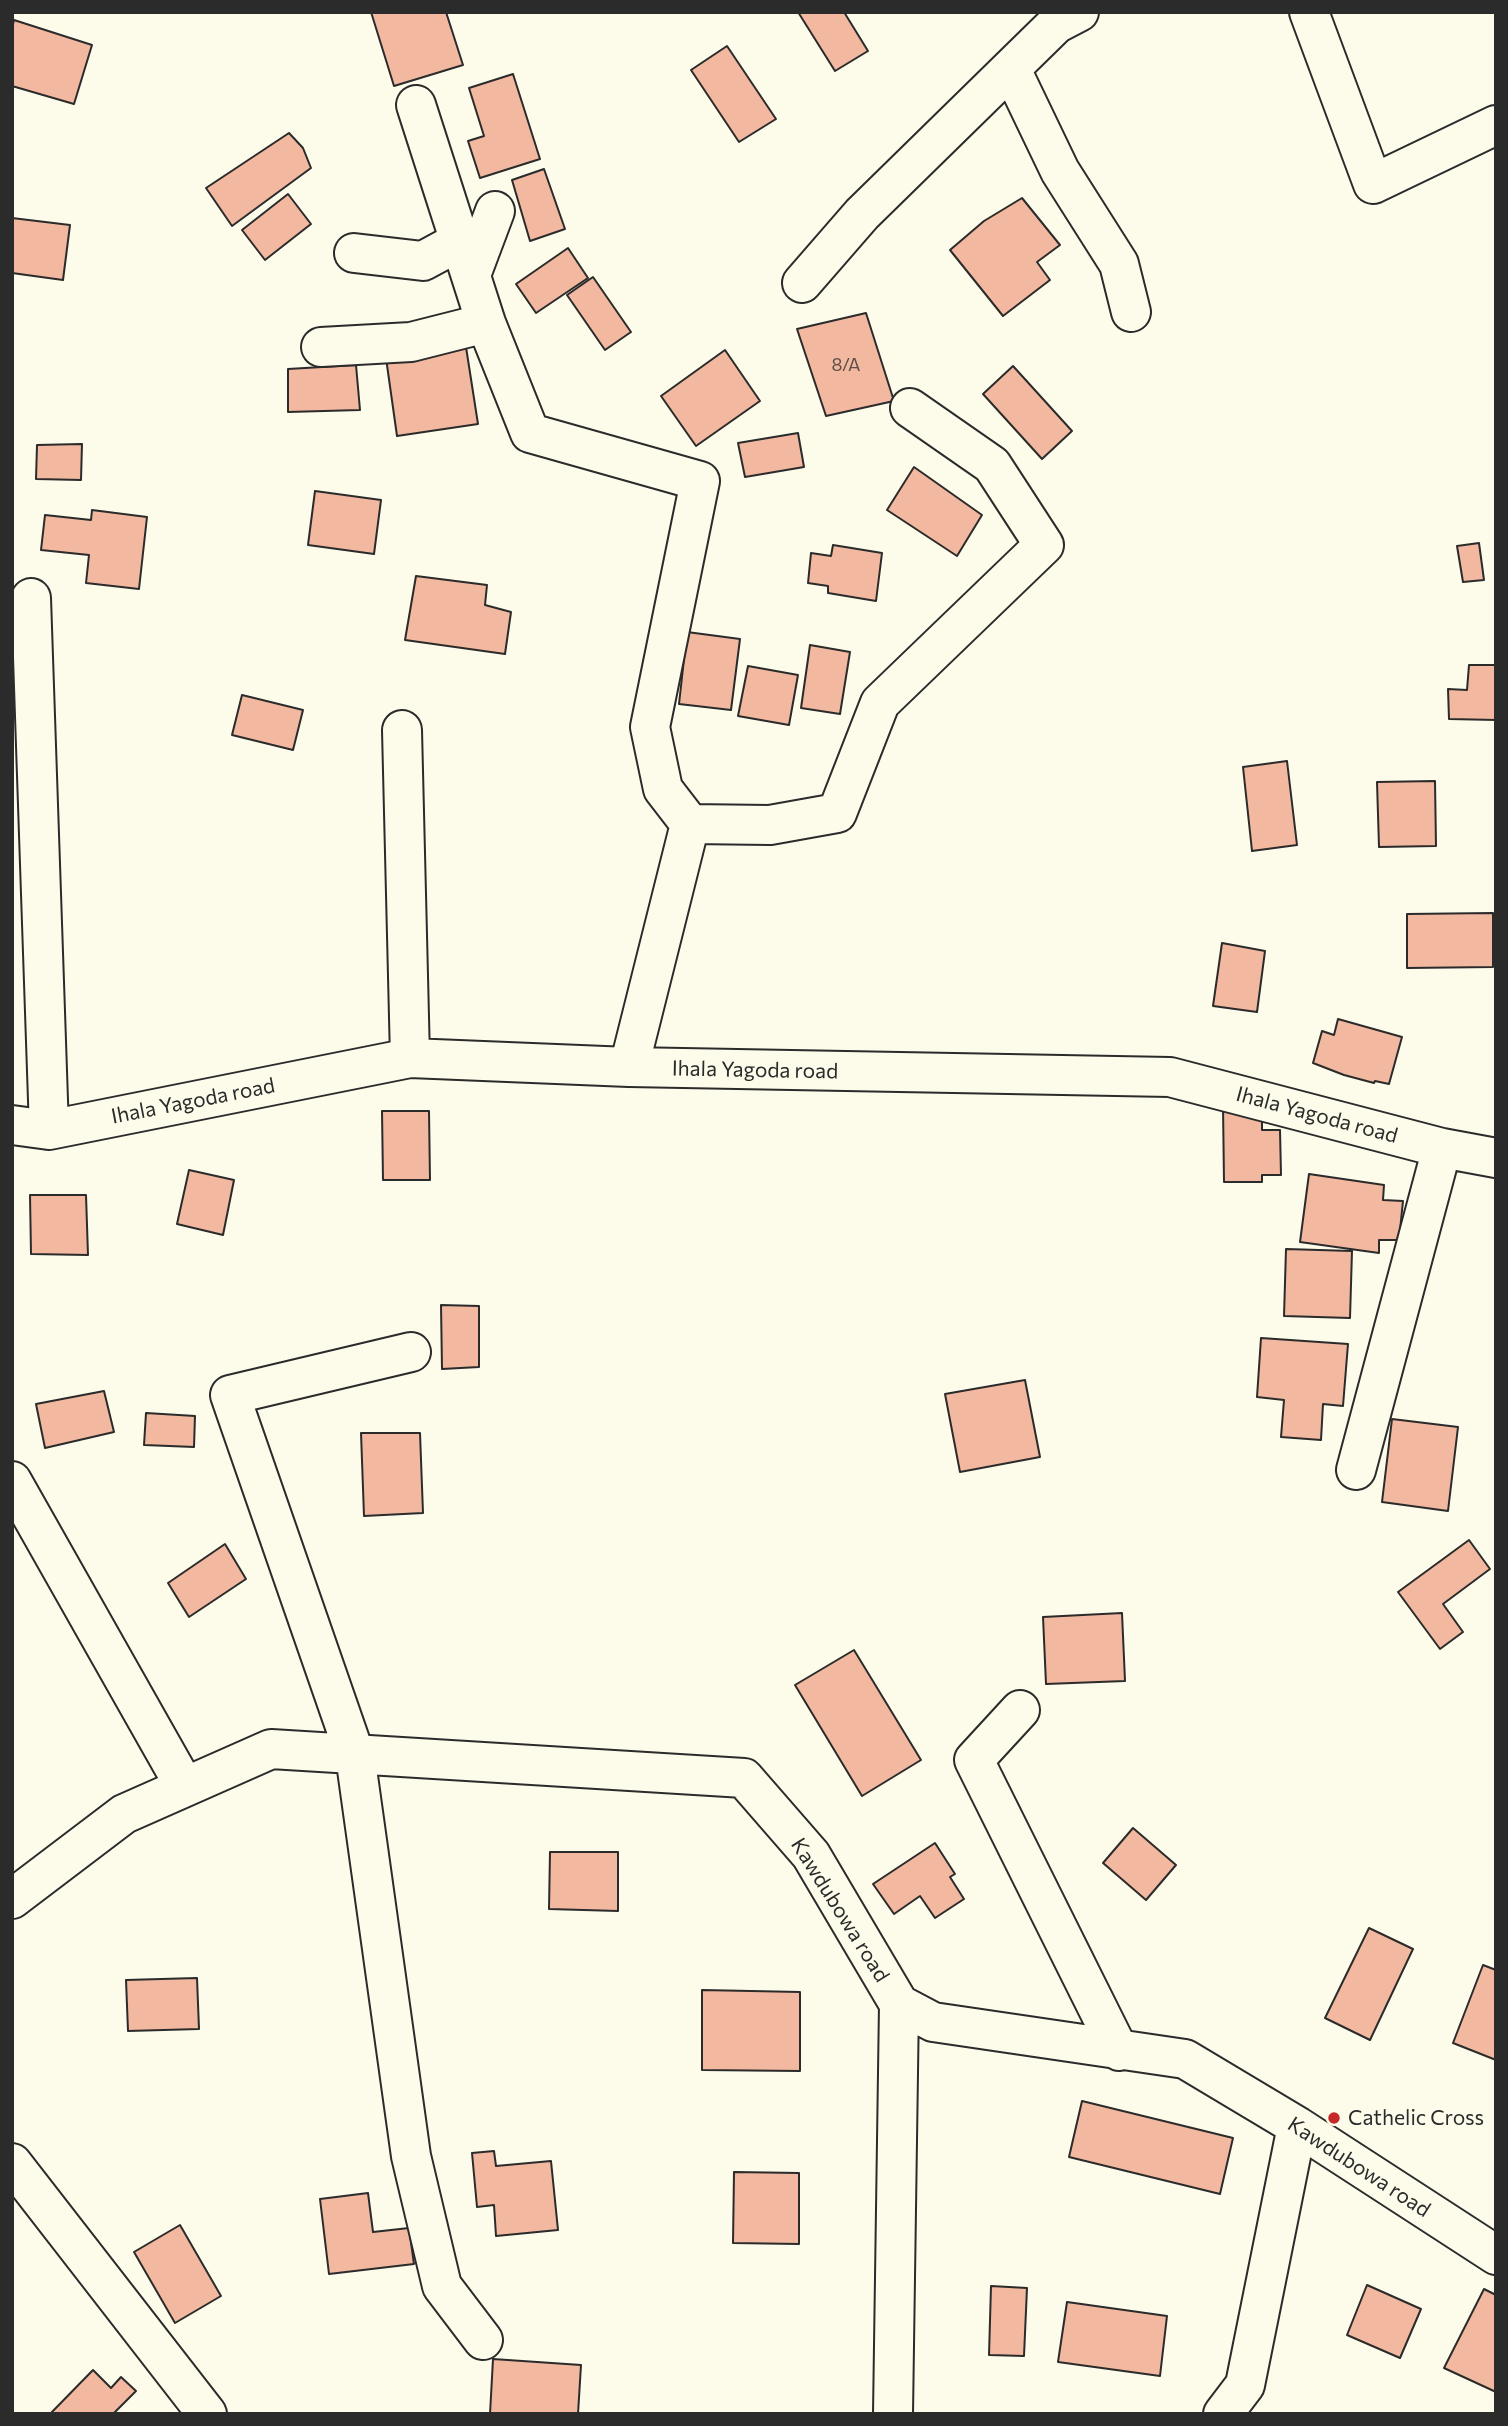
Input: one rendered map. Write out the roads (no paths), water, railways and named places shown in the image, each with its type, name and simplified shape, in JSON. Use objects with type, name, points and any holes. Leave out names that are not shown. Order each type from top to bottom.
[{"type":"street","points":[[802,283],[862,214],[1056,24],[1079,12]]},
{"type":"street","points":[[1309,12],[1373,184],[1496,125]]},
{"type":"street","points":[[1011,69],[1060,171],[1119,264],[1131,312]]},
{"type":"street","points":[[416,106],[486,323],[530,433],[700,481],[650,727],[663,789],[690,824]]},
{"type":"street","points":[[465,258],[495,211]]},
{"type":"street","points":[[354,253],[423,261],[465,258]]},
{"type":"street","points":[[321,347],[411,342],[486,323]]},
{"type":"street","points":[[690,824],[770,825],[837,813],[880,703],[1044,545],[992,466],[910,408]]},
{"type":"street","points":[[31,597],[31,1128]]},
{"type":"street","points":[[402,730],[410,1058]]},
{"type":"street","points":[[629,1067],[690,824]]},
{"type":"street","name":"Ihala Yagoda road","points":[[31,1128],[410,1058],[629,1067],[1170,1077],[1442,1148],[1496,1158]]},
{"type":"street","points":[[1356,1471],[1442,1148]]},
{"type":"street","points":[[411,1352],[230,1395],[355,1755],[411,2156],[442,2286],[483,2340]]},
{"type":"street","points":[[12,1481],[186,1787]]},
{"type":"street","points":[[1020,1710],[974,1760],[1119,2050]]},
{"type":"street","name":"Kawdubowa road","points":[[12,1899],[124,1814],[271,1749],[744,1778],[811,1854],[899,2004],[933,2022],[1185,2059],[1297,2126],[1496,2255]]},
{"type":"street","points":[[892,2414],[899,2004]]},
{"type":"street","points":[[1223,2414],[1245,2385],[1297,2126]]},
{"type":"street","points":[[12,2163],[206,2414]]},
{"type":"place","name":"Cathelic Cross","points":[[1334,2118]]}]
